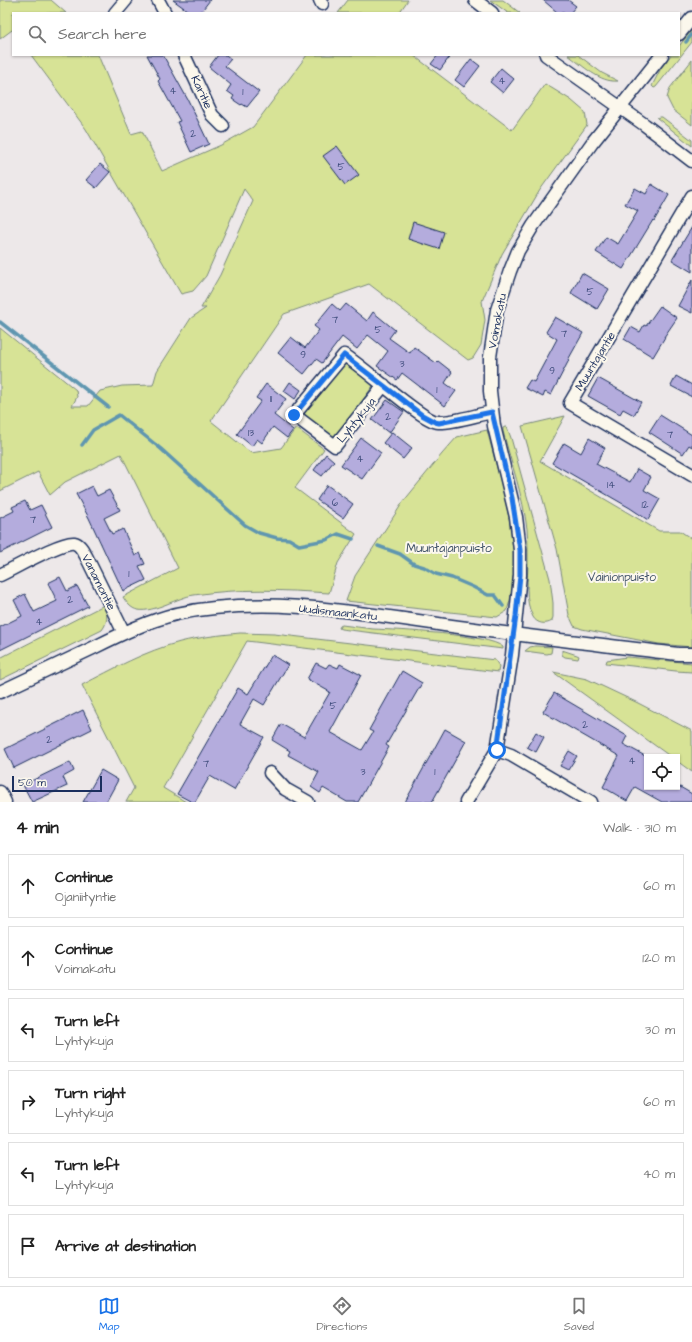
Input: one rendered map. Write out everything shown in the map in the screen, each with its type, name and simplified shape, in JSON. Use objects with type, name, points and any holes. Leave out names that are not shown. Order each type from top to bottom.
[{"type":"street","points":[[116,12],[126,0]]},
{"type":"street","points":[[158,0],[164,12]]},
{"type":"street","points":[[475,0],[491,12]]},
{"type":"street","points":[[680,33],[692,18]]},
{"type":"street","name":"Karitie","points":[[184,56],[212,115],[224,126]]},
{"type":"street","points":[[547,56],[692,161]]},
{"type":"street","name":"Voimakatu","points":[[497,750],[514,634],[520,575],[519,535],[492,412],[489,371],[492,338],[497,310],[518,251],[533,226],[592,143],[661,56]]},
{"type":"street","name":"Muuntajantie","points":[[692,196],[570,403],[692,475]]},
{"type":"street","name":"Lyhtykuja","points":[[384,384],[335,446],[294,415],[342,355],[345,355],[384,384],[422,415],[435,422],[492,412]]},
{"type":"street","name":"Vanamontie","points":[[0,575],[57,547],[67,543],[75,543],[81,547],[86,556],[124,633]]},
{"type":"street","name":"Uudismaankatu","points":[[0,692],[124,633],[151,622],[174,615],[212,608],[253,606],[338,610],[514,634],[558,638],[678,654],[692,654]]},
{"type":"street","points":[[466,802],[497,750],[511,755],[591,802]]},
{"type":"street","points":[[270,773],[285,789],[308,802]]},
{"type":"street","points":[[0,792],[5,802]]},
{"type":"green space","points":[[0,0],[51,0],[65,12],[12,12],[12,30],[0,39]]},
{"type":"green space","points":[[348,0],[408,0],[400,12],[339,12]]},
{"type":"green space","points":[[490,0],[503,0],[519,12],[507,12]]},
{"type":"green space","points":[[692,30],[692,42],[654,88],[652,86],[661,68],[670,56],[680,56],[680,45]]},
{"type":"green space","points":[[32,56],[98,56],[131,134],[142,131],[162,171],[221,145],[253,127],[306,56],[414,56],[512,130],[545,84],[571,100],[585,112],[587,125],[540,190],[502,254],[482,301],[485,320],[481,345],[473,358],[468,360],[369,284],[284,314],[211,421],[251,453],[281,448],[296,428],[324,449],[295,488],[356,534],[338,563],[329,593],[278,590],[228,591],[188,596],[159,607],[138,610],[129,605],[123,597],[178,568],[121,454],[65,482],[50,495],[38,472],[0,491],[0,328],[76,390],[77,397],[72,406],[88,406],[100,391],[122,386],[153,385],[157,371],[191,318],[206,308],[201,308],[220,275],[253,201],[244,189],[206,276],[193,291],[181,294],[86,129]]},
{"type":"green space","points":[[569,56],[579,56],[602,73],[618,81],[605,79],[585,68]]},
{"type":"green space","points":[[692,60],[692,125],[673,110],[667,98],[670,88]]},
{"type":"green space","points":[[662,117],[692,140],[692,146],[657,118]]},
{"type":"green space","points":[[344,362],[375,383],[337,436],[334,438],[303,415]]},
{"type":"green space","name":"Vainionpuisto","points":[[565,416],[540,461],[659,531],[680,531],[692,539],[692,647],[659,644],[582,629],[574,626],[569,615],[557,549],[522,426]]},
{"type":"green space","points":[[507,427],[511,438],[550,579],[553,617],[552,621],[547,623],[539,622],[533,617],[528,604],[527,529],[520,492],[503,431],[503,428]]},
{"type":"green space","name":"Muuntajanpuisto","points":[[487,430],[504,497],[513,543],[514,566],[512,589],[507,611],[497,617],[346,601],[355,576],[403,502],[442,454],[457,437]]},
{"type":"green space","points":[[104,605],[107,618],[102,630],[0,680],[0,658]]},
{"type":"green space","points":[[342,625],[462,636],[494,643],[503,647],[503,649],[339,628]]},
{"type":"green space","points":[[240,633],[274,634],[495,660],[499,666],[498,672],[247,641],[163,788],[186,802],[126,802],[134,788],[82,685],[154,650],[195,639]]},
{"type":"green space","points":[[530,647],[552,647],[551,653],[547,654],[525,651]]},
{"type":"green space","points":[[562,650],[579,656],[578,659],[565,657],[562,655]]},
{"type":"green space","points":[[627,657],[692,663],[692,672],[606,663],[607,660]]},
{"type":"green space","points":[[553,672],[587,679],[692,731],[692,772],[680,763],[680,754],[667,754]]},
{"type":"building","points":[[173,0],[210,0],[201,12],[190,12]]},
{"type":"building","points":[[543,0],[568,0],[576,6],[571,12],[557,12]]},
{"type":"building","points":[[148,56],[164,56],[188,100],[209,144],[191,152],[177,122],[180,121],[158,81],[160,79]]},
{"type":"building","points":[[217,56],[227,56],[231,59],[225,66],[259,92],[247,107],[242,104],[241,105],[232,99],[234,96],[227,91],[231,85],[209,67]]},
{"type":"building","points":[[437,56],[450,56],[440,70],[431,64]]},
{"type":"building","points":[[471,59],[480,66],[464,87],[455,80]]},
{"type":"building","points":[[501,68],[514,79],[503,93],[490,82]]},
{"type":"building","points":[[337,146],[359,175],[345,185],[323,156]]},
{"type":"building","points":[[100,164],[110,172],[96,188],[86,180]]},
{"type":"building","points":[[651,184],[669,195],[623,269],[596,252],[606,237],[618,244],[638,211],[625,204],[635,188],[646,194]]},
{"type":"building","points":[[413,222],[444,232],[439,249],[408,239]]},
{"type":"building","points":[[692,227],[692,272],[672,260]]},
{"type":"building","points":[[582,273],[609,289],[597,309],[571,293]]},
{"type":"building","points":[[692,280],[692,313],[678,306]]},
{"type":"building","points":[[332,304],[340,311],[346,304],[367,321],[373,312],[395,330],[389,338],[410,353],[414,347],[436,363],[438,361],[452,372],[445,383],[456,391],[445,406],[402,373],[397,380],[377,366],[388,351],[368,335],[357,349],[342,337],[322,363],[316,359],[304,374],[278,353],[291,337],[305,348],[319,330],[314,326]]},
{"type":"building","points":[[660,306],[677,318],[653,357],[624,339],[631,327],[640,332]]},
{"type":"building","points":[[555,317],[583,333],[551,395],[545,392],[543,397],[525,388],[530,380],[534,382],[557,339],[546,332]]},
{"type":"building","points":[[676,376],[692,385],[692,397],[671,386]]},
{"type":"building","points":[[598,378],[641,402],[634,415],[623,409],[620,414],[588,396]]},
{"type":"building","points":[[290,382],[301,390],[295,399],[284,391]]},
{"type":"building","points":[[266,384],[286,399],[274,415],[293,430],[287,438],[273,427],[262,443],[257,439],[252,446],[237,434],[261,401],[256,398]]},
{"type":"building","points":[[387,400],[404,412],[389,433],[372,420]]},
{"type":"building","points":[[660,415],[692,435],[692,447],[689,445],[683,454],[649,432]]},
{"type":"building","points":[[392,432],[412,448],[403,459],[383,443]]},
{"type":"building","points":[[361,438],[381,453],[362,479],[341,465]]},
{"type":"building","points":[[589,438],[605,448],[596,464],[630,482],[637,469],[651,477],[644,490],[660,499],[648,520],[552,463],[564,443],[581,453]]},
{"type":"building","points":[[326,454],[334,461],[322,476],[314,470]]},
{"type":"building","points":[[327,485],[353,504],[343,518],[317,500]]},
{"type":"building","points":[[92,486],[97,496],[109,490],[120,510],[104,518],[112,534],[123,529],[135,556],[140,553],[145,564],[139,566],[146,580],[123,591],[89,518],[76,494]]},
{"type":"building","points":[[25,501],[30,510],[41,505],[52,527],[0,553],[0,518],[14,511],[12,507]]},
{"type":"building","points":[[60,577],[67,591],[77,586],[88,606],[0,650],[0,627],[22,616],[14,600],[25,594],[34,612],[57,601],[48,583]]},
{"type":"building","points":[[272,655],[288,665],[264,705],[254,699],[240,724],[264,737],[234,790],[210,776],[195,802],[192,802],[177,794],[238,688],[248,694]]},
{"type":"building","points":[[316,663],[326,668],[329,664],[338,668],[340,664],[361,675],[330,732],[362,750],[373,732],[369,730],[402,671],[422,683],[386,745],[389,747],[358,802],[347,802],[323,788],[320,793],[311,787],[319,772],[288,755],[290,751],[272,740],[281,724],[304,737],[330,692],[307,679]]},
{"type":"building","points":[[554,693],[627,736],[623,744],[644,755],[644,790],[680,790],[680,787],[692,794],[692,802],[662,802],[635,787],[627,801],[603,787],[619,756],[543,712]]},
{"type":"building","points":[[83,710],[92,729],[14,768],[5,749]]},
{"type":"building","points":[[445,729],[466,741],[432,802],[405,802]]},
{"type":"building","points":[[536,732],[544,737],[536,752],[527,747]]},
{"type":"building","points":[[569,751],[577,756],[568,770],[560,766]]},
{"type":"building","points":[[70,762],[74,771],[63,777],[67,786],[32,802],[23,785]]},
{"type":"building","points":[[101,770],[118,780],[106,802],[83,802]]},
{"type":"waterway","points":[[686,42],[692,34]]},
{"type":"waterway","points":[[0,322],[108,407]]},
{"type":"waterway","points":[[82,445],[93,430],[119,415],[161,449],[245,525],[259,533],[277,538],[289,539],[299,545],[326,540],[338,534],[353,539]]},
{"type":"waterway","points":[[378,546],[400,554],[414,564],[424,567],[436,574],[452,578],[488,595],[495,595],[503,606]]},
{"type":"route","points":[[294,415],[342,355],[345,355],[384,384],[422,415],[435,422],[439,423],[492,412],[516,517],[520,550],[520,575],[512,655],[497,750]]}]
